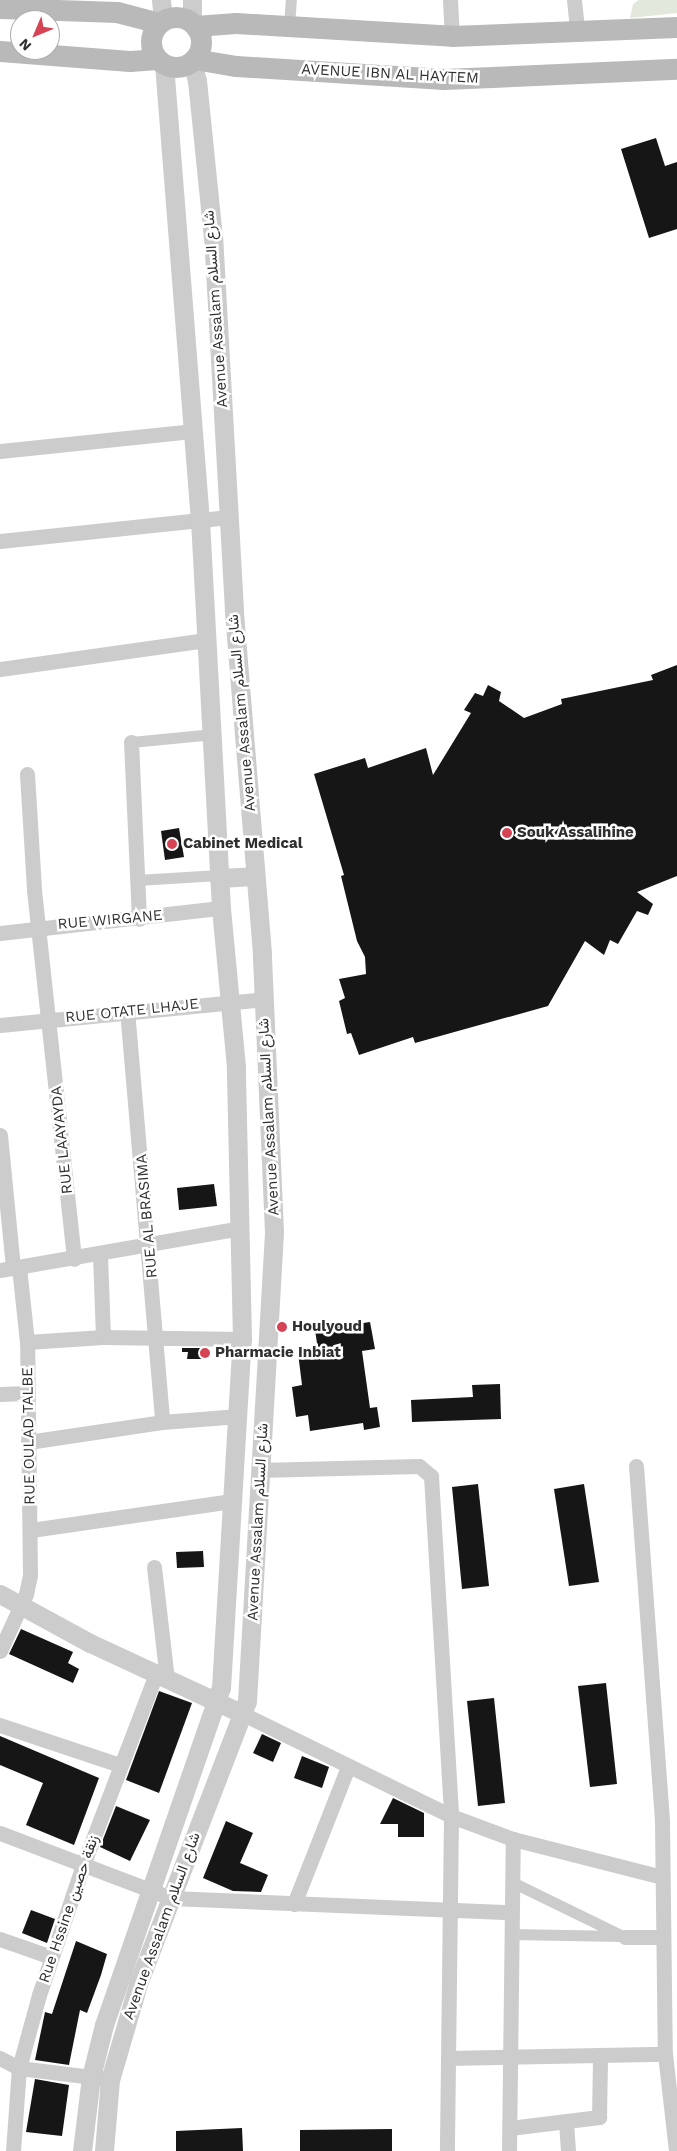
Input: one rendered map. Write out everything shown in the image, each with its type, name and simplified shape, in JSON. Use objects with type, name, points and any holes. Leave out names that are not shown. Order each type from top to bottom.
[{"type":"main road","points":[[0,8],[161,14],[178,16],[194,24],[236,23],[452,36],[677,27]]},
{"type":"main road","points":[[161,14],[150,40],[161,61]]},
{"type":"main road","points":[[0,51],[130,61],[161,61],[178,67],[193,60],[200,42],[194,24]]},
{"type":"main road","name":"AVENUE IBN AL HAYTEM","points":[[193,60],[236,66],[444,79],[677,69]]},
{"type":"street","points":[[192,0],[194,24]]},
{"type":"street","points":[[289,26],[291,0]]},
{"type":"street","points":[[450,0],[452,36]]},
{"type":"street","points":[[574,0],[577,31]]},
{"type":"street","name":"Avenue Assalam شارع السلام","points":[[104,2151],[110,2080],[139,1981],[243,1714],[250,1672],[259,1470],[274,1232],[263,1000],[213,238],[197,81],[193,60]]},
{"type":"street","name":"Avenue Assalam شارع السلام","points":[[82,2151],[91,2077],[104,2025],[149,1891],[218,1701],[224,1666],[242,1339],[238,1103],[221,908],[214,734],[206,640],[200,521],[161,61]]},
{"type":"street","points":[[0,452],[192,431]]},
{"type":"street","points":[[0,541],[230,518]]},
{"type":"street","points":[[0,669],[206,640]]},
{"type":"street","points":[[139,918],[131,742],[214,734]]},
{"type":"street","name":"RUE LAAYAYDA","points":[[26,774],[74,1259]]},
{"type":"street","points":[[137,880],[255,876]]},
{"type":"street","name":"RUE WIRGANE","points":[[0,933],[40,926],[139,918],[221,908]]},
{"type":"street","name":"RUE OTATE LHAJE","points":[[0,1025],[127,1010],[263,1000]]},
{"type":"street","name":"RUE AL BRASIMA","points":[[127,1010],[150,1245],[162,1422]]},
{"type":"street","name":"RUE OULAD TALBE","points":[[0,1135],[11,1269],[27,1342],[31,1530],[29,1584],[0,1651]]},
{"type":"street","points":[[11,1269],[100,1255],[240,1228]]},
{"type":"street","points":[[100,1255],[103,1336]]},
{"type":"street","points":[[27,1342],[103,1336],[242,1339]]},
{"type":"street","points":[[0,1394],[28,1393]]},
{"type":"street","points":[[28,1442],[162,1422],[239,1416]]},
{"type":"street","points":[[259,1470],[419,1466],[431,1476],[452,1816],[449,1912],[447,2151]]},
{"type":"street","points":[[636,1466],[662,1822],[665,2054],[676,2151]]},
{"type":"street","points":[[31,1530],[232,1501]]},
{"type":"street","points":[[154,1567],[162,1677]]},
{"type":"street","points":[[0,1594],[20,1603],[90,1643],[218,1701],[348,1767],[452,1816],[513,1839],[662,1877]]},
{"type":"street","name":"Rue Hssine زنقة حصين","points":[[13,2151],[19,2068],[51,1957],[120,1765],[162,1677]]},
{"type":"street","points":[[0,1725],[120,1765]]},
{"type":"street","points":[[294,1904],[348,1767]]},
{"type":"street","points":[[0,1833],[149,1891],[172,1898],[449,1912],[512,1912]]},
{"type":"street","points":[[509,2151],[513,1839]]},
{"type":"street","points":[[512,1882],[625,1937]]},
{"type":"street","points":[[512,1934],[663,1937]]},
{"type":"street","points":[[0,1939],[51,1957]]},
{"type":"street","points":[[448,2058],[510,2056],[600,2057],[665,2054]]},
{"type":"street","points":[[510,2128],[599,2117],[600,2057]]},
{"type":"street","points":[[0,2058],[19,2068],[110,2080]]},
{"type":"street","points":[[566,2122],[568,2151]]},
{"type":"shaded area","points":[[639,0],[677,0],[677,13],[630,18],[633,4]]},
{"type":"building","points":[[656,138],[665,166],[677,162],[677,229],[649,238],[621,149]]},
{"type":"building","name":"Souk Assalihine","points":[[677,665],[677,876],[637,892],[653,904],[648,915],[637,911],[618,944],[610,940],[604,955],[585,941],[548,1006],[415,1043],[413,1037],[359,1055],[351,1033],[347,1034],[339,1001],[345,998],[339,979],[366,974],[365,957],[357,941],[341,876],[344,875],[314,774],[365,758],[368,768],[426,748],[433,775],[471,713],[464,710],[475,693],[483,696],[488,685],[501,692],[499,701],[524,718],[562,704],[561,699],[653,680],[651,675]]},
{"type":"building","name":"Cabinet Medical","points":[[179,828],[184,857],[165,860],[161,831]]},
{"type":"building","points":[[214,1184],[217,1206],[179,1210],[177,1188]]},
{"type":"building","points":[[370,1322],[375,1349],[362,1351],[370,1408],[377,1407],[380,1427],[364,1430],[363,1423],[310,1431],[308,1415],[296,1417],[292,1387],[302,1385],[298,1353],[318,1350],[315,1330]]},
{"type":"building","points":[[182,1348],[209,1348],[208,1359],[187,1359],[188,1352],[182,1352]]},
{"type":"building","points":[[500,1384],[501,1419],[412,1422],[411,1400],[473,1397],[472,1385]]},
{"type":"building","points":[[478,1484],[489,1586],[462,1589],[452,1487]]},
{"type":"building","points":[[584,1484],[599,1582],[569,1586],[554,1489]]},
{"type":"building","points":[[203,1551],[204,1567],[177,1568],[176,1552]]},
{"type":"building","points":[[21,1629],[73,1652],[68,1663],[79,1669],[73,1683],[9,1654]]},
{"type":"building","points":[[606,1683],[617,1784],[590,1787],[578,1686]]},
{"type":"building","points":[[159,1691],[192,1703],[159,1793],[126,1780]]},
{"type":"building","points":[[494,1698],[505,1803],[478,1806],[467,1701]]},
{"type":"building","points":[[262,1734],[281,1743],[273,1762],[253,1753]]},
{"type":"building","points":[[0,1736],[99,1778],[74,1845],[26,1825],[43,1783],[0,1765]]},
{"type":"building","points":[[302,1756],[329,1767],[322,1788],[294,1778]]},
{"type":"building","points":[[393,1798],[424,1813],[424,1837],[398,1837],[398,1824],[380,1824]]},
{"type":"building","points":[[116,1806],[150,1820],[130,1861],[100,1847]]},
{"type":"building","points":[[226,1821],[253,1833],[240,1863],[268,1875],[261,1892],[233,1891],[203,1878]]},
{"type":"building","points":[[31,1910],[55,1919],[47,1943],[22,1933]]},
{"type":"building","points":[[76,1941],[107,1954],[101,1975],[87,2013],[80,2010],[69,2065],[35,2060],[45,2012],[52,2014]]},
{"type":"building","points":[[35,2079],[69,2085],[62,2136],[26,2132]]},
{"type":"building","points":[[242,2128],[243,2151],[176,2151],[176,2131]]},
{"type":"building","points":[[392,2129],[392,2151],[300,2151],[300,2130]]},
{"type":"place","name":"Souk Assalihine","points":[[507,833]]},
{"type":"place","name":"Cabinet Medical","points":[[172,844]]},
{"type":"place","name":"Houlyoud","points":[[282,1327]]},
{"type":"place","name":"Pharmacie Inbiat","points":[[205,1353]]}]
